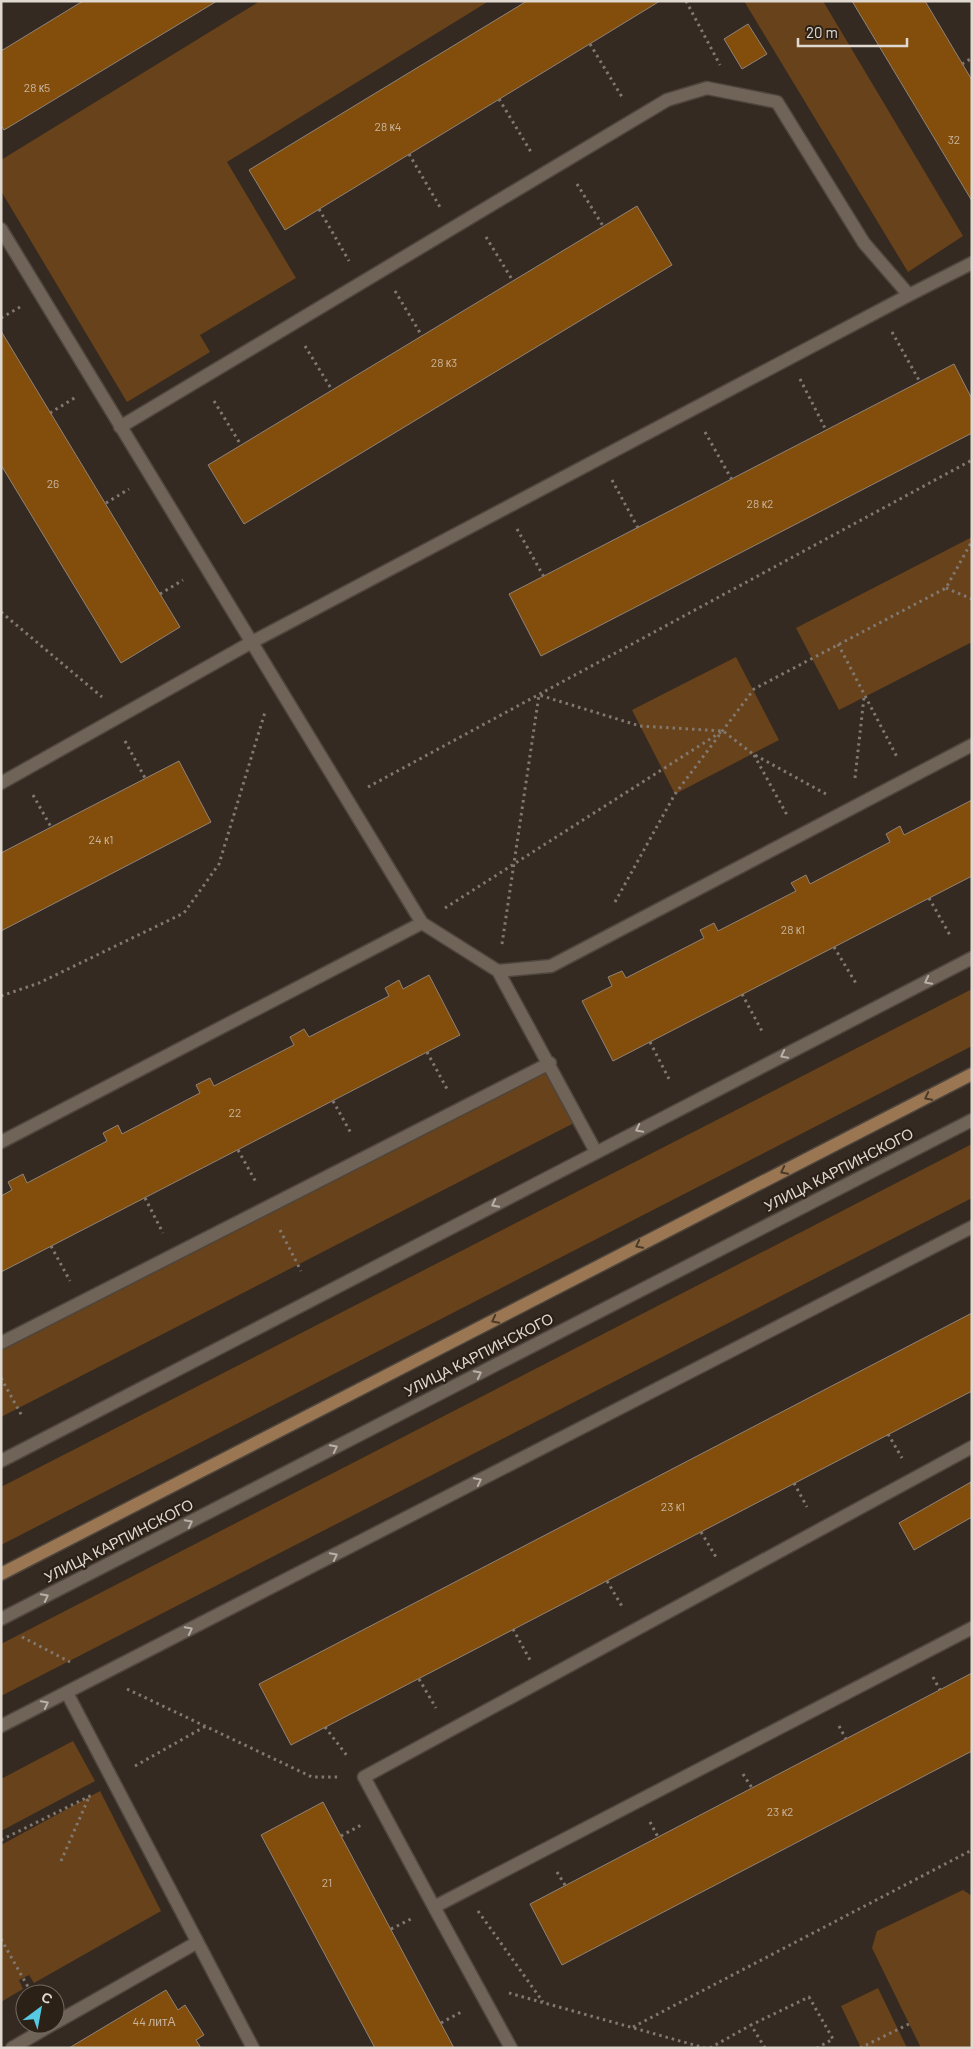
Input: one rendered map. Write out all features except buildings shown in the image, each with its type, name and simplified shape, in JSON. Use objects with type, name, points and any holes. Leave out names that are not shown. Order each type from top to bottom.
[{"type":"street","points":[[120,427],[667,100],[707,88],[736,92],[777,102],[864,243],[909,295]]},
{"type":"street","points":[[1,229],[422,923],[498,971],[550,1063],[596,1152]]},
{"type":"street","points":[[1,783],[252,642],[972,263]]},
{"type":"street","points":[[498,971],[551,966],[972,746]]},
{"type":"street","points":[[1,1142],[422,923]]},
{"type":"street","points":[[1,1461],[972,958]]},
{"type":"street","points":[[1,1343],[550,1063]]},
{"type":"street","name":"УЛИЦА КАРПИНСКОГО","points":[[1,1574],[972,1074]]},
{"type":"street","name":"УЛИЦА КАРПИНСКОГО","points":[[1,1620],[972,1120]]},
{"type":"street","points":[[1,1726],[972,1227]]},
{"type":"street","points":[[511,2048],[364,1777],[972,1447]]},
{"type":"street","points":[[434,1907],[972,1628]]},
{"type":"street","points":[[67,1693],[196,1943],[253,2048]]},
{"type":"street","points":[[65,2018],[196,1943]]},
{"type":"street","points":[[12,2048],[36,2034]]},
{"type":"path","points":[[686,1],[736,92]]},
{"type":"path","points":[[590,44],[636,119]]},
{"type":"path","points":[[962,64],[972,58]]},
{"type":"path","points":[[499,99],[545,173]]},
{"type":"path","points":[[409,154],[453,228]]},
{"type":"path","points":[[564,162],[604,226]]},
{"type":"path","points":[[318,209],[362,283]]},
{"type":"path","points":[[473,216],[513,281]]},
{"type":"path","points":[[382,271],[422,336]]},
{"type":"path","points":[[880,310],[920,382]]},
{"type":"path","points":[[292,325],[332,390]]},
{"type":"path","points":[[790,358],[826,430]]},
{"type":"path","points":[[201,379],[241,445]]},
{"type":"path","points":[[693,409],[732,480]]},
{"type":"path","points":[[601,458],[638,528]]},
{"type":"path","points":[[347,799],[972,460]]},
{"type":"path","points":[[506,508],[544,576]]},
{"type":"path","points":[[592,944],[675,794],[754,690],[946,588],[972,541]]},
{"type":"path","points":[[946,588],[972,599]]},
{"type":"path","points":[[1,612],[118,718],[145,778]]},
{"type":"path","points":[[838,644],[908,779]]},
{"type":"path","points":[[1,996],[39,983],[184,913],[219,864],[275,680]]},
{"type":"path","points":[[539,695],[640,726],[723,731],[753,754],[826,794]]},
{"type":"path","points":[[498,971],[539,695]]},
{"type":"path","points":[[855,778],[864,697]]},
{"type":"path","points":[[422,923],[723,731]]},
{"type":"path","points":[[753,754],[799,836]]},
{"type":"path","points":[[20,772],[51,827]]},
{"type":"path","points":[[929,898],[951,937]]},
{"type":"path","points":[[834,947],[857,985]]},
{"type":"path","points":[[742,994],[763,1032]]},
{"type":"path","points":[[650,1042],[670,1080]]},
{"type":"path","points":[[427,1052],[458,1109]]},
{"type":"path","points":[[333,1101],[364,1158]]},
{"type":"path","points":[[146,1198],[174,1255]]},
{"type":"path","points":[[51,1246],[81,1302]]},
{"type":"path","points":[[1,1378],[22,1416]]},
{"type":"path","points":[[607,1581],[636,1630]]},
{"type":"path","points":[[513,1630],[541,1681]]},
{"type":"path","points":[[19,1636],[98,1677],[312,1777],[364,1777]]},
{"type":"path","points":[[419,1679],[449,1731]]},
{"type":"path","points":[[1,1840],[90,1797],[112,1779],[206,1726]]},
{"type":"path","points":[[325,1727],[364,1777]]},
{"type":"path","points":[[61,1861],[90,1797]]},
{"type":"path","points":[[633,2027],[972,1850]]},
{"type":"path","points":[[463,1891],[544,2003]]},
{"type":"path","points":[[1,1939],[26,1984]]},
{"type":"path","points":[[475,1982],[705,2048]]},
{"type":"path","points":[[710,2048],[751,2025],[809,1997],[833,2039],[818,2048]]},
{"type":"path","points":[[860,2048],[909,2024]]},
{"type":"path","points":[[751,2025],[764,2048]]},
{"type":"shaded area","points":[[260,1],[489,1],[227,162],[296,278],[200,335],[210,352],[127,402],[1,191],[1,160]]},
{"type":"shaded area","points":[[744,1],[823,1],[963,236],[908,272]]},
{"type":"shaded area","points":[[972,537],[972,642],[839,710],[796,628]]},
{"type":"shaded area","points":[[736,657],[779,740],[675,794],[632,710]]},
{"type":"shaded area","points":[[972,989],[972,1046],[1,1545],[1,1487]]},
{"type":"shaded area","points":[[548,1072],[574,1123],[1,1417],[1,1351]]},
{"type":"shaded area","points":[[972,1144],[972,1198],[1,1696],[1,1644]]},
{"type":"shaded area","points":[[73,1741],[95,1781],[1,1831],[1,1779]]},
{"type":"shaded area","points":[[100,1791],[161,1911],[34,1983],[29,1975],[19,1980],[21,1984],[15,1984],[15,1994],[1,2002],[1,1845]]},
{"type":"shaded area","points":[[963,1890],[972,1896],[972,2048],[921,2048],[872,1948],[877,1931]]},
{"type":"shaded area","points":[[878,1988],[907,2048],[861,2048],[841,2006]]}]
